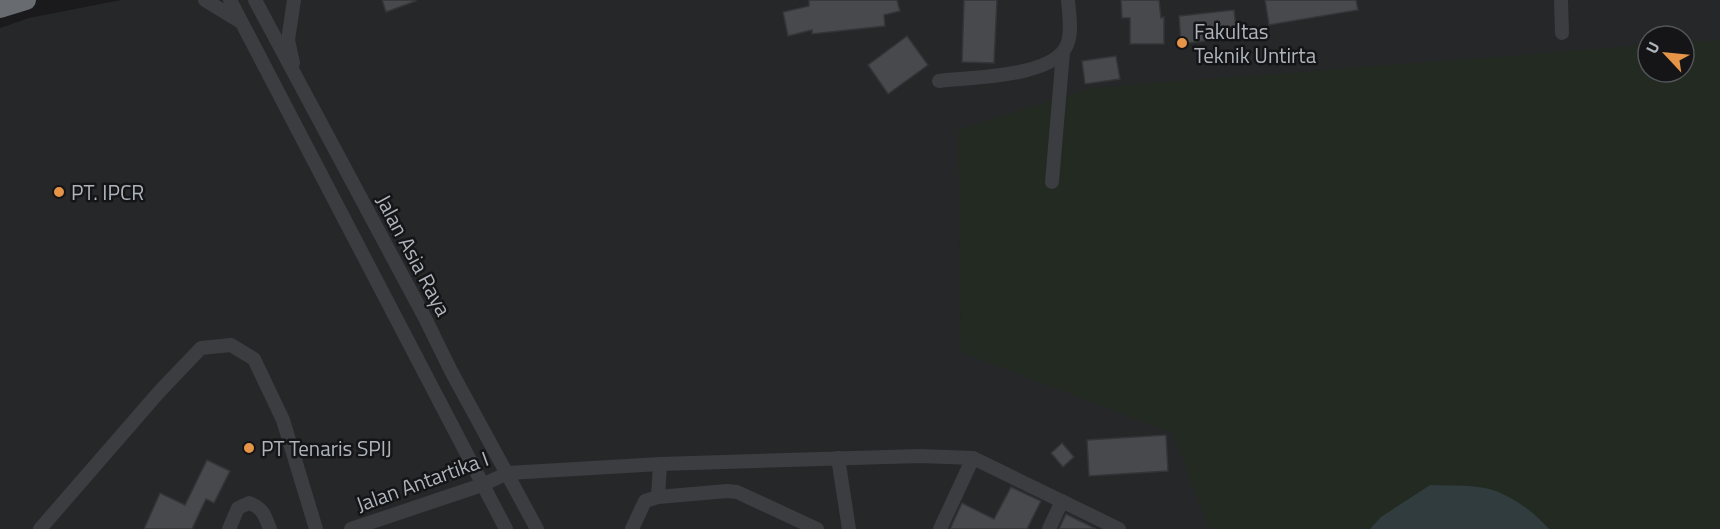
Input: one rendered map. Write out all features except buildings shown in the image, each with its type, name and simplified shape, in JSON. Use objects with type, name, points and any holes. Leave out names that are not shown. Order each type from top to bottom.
[{"type":"highway","points":[[0,8],[26,0]]},
{"type":"lane","points":[[205,0],[241,22]]},
{"type":"lane","points":[[230,0],[506,529]]},
{"type":"lane","name":"Jalan Asia Raya","points":[[255,0],[537,529]]},
{"type":"lane","points":[[294,0],[288,40],[297,81]]},
{"type":"lane","points":[[939,81],[1031,71],[1057,58],[1068,43],[1070,23],[1068,0]]},
{"type":"lane","points":[[1561,0],[1562,33]]},
{"type":"lane","points":[[1052,182],[1063,52]]},
{"type":"lane","points":[[402,330],[425,318]]},
{"type":"lane","points":[[40,529],[159,392],[201,348],[231,345],[254,360],[283,420],[316,529]]},
{"type":"lane","points":[[429,382],[451,371]]},
{"type":"lane","points":[[508,473],[660,464],[838,458],[920,456],[973,458],[1119,529]]},
{"type":"lane","points":[[838,458],[849,529]]},
{"type":"lane","points":[[940,529],[973,458]]},
{"type":"lane","points":[[658,497],[660,464]]},
{"type":"lane","name":"Jalan Antartika I","points":[[351,529],[482,485],[508,473]]},
{"type":"lane","points":[[632,529],[643,502],[658,497],[728,491],[737,492],[817,529]]},
{"type":"lane","points":[[1049,529],[1062,501]]},
{"type":"lane","points":[[229,529],[238,508],[249,503],[258,506],[263,511],[270,529]]},
{"type":"shaded area","points":[[121,0],[1720,0],[1720,529],[0,529],[0,28],[29,18]]},
{"type":"shaded area","points":[[1720,40],[1720,529],[1209,529],[1173,433],[961,352],[958,130],[1092,88],[1636,46],[1636,84],[1696,84],[1696,42]]},
{"type":"shaded area","points":[[1430,485],[1472,486],[1496,491],[1525,507],[1549,529],[1370,529],[1381,517]]},
{"type":"place","name":"Fakultas Teknik Untirta","points":[[1182,43]]},
{"type":"place","name":"PT. IPCR","points":[[59,192]]},
{"type":"place","name":"PT Tenaris SPIJ","points":[[249,448]]}]
